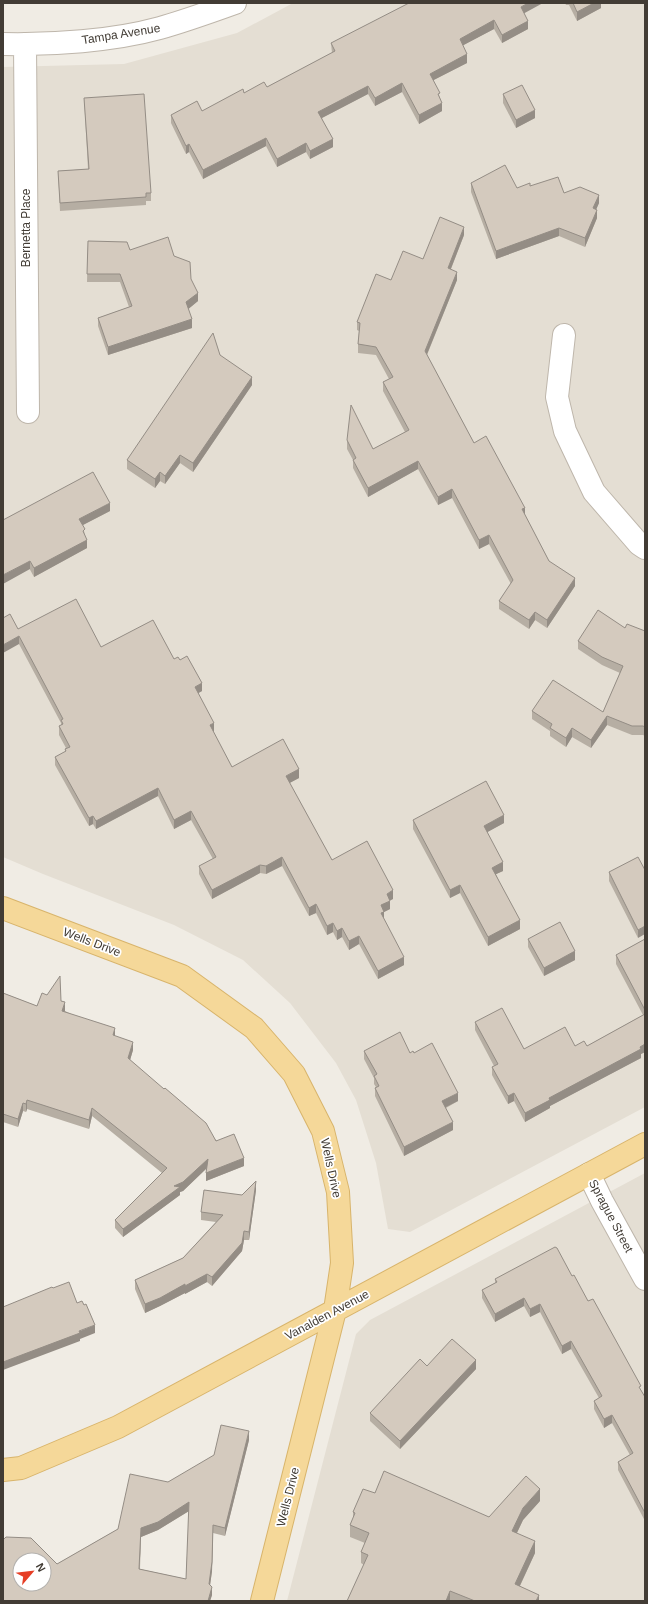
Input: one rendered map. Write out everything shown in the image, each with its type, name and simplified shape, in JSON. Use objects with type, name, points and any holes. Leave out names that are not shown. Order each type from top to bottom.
[{"type":"main road","name":"Wells Drive","points":[[3,908],[182,976],[254,1028],[294,1074],[323,1131],[338,1192],[342,1263],[335,1310],[262,1601]]},
{"type":"main road","name":"Vanalden Avenue","points":[[3,1470],[21,1468],[118,1427],[645,1144]]},
{"type":"street","name":"Tampa Avenue","points":[[3,44],[25,44],[105,38],[159,29],[235,3]]},
{"type":"street","name":"Bernetta Place","points":[[25,44],[28,412]]},
{"type":"street","points":[[564,335],[557,397],[565,431],[594,492],[639,544],[645,548]]},
{"type":"street","name":"Sprague Street","points":[[589,1174],[602,1201],[645,1279]]},
{"type":"shaded area","points":[[293,3],[645,3],[645,1107],[410,1232],[388,1229],[376,1163],[356,1100],[336,1063],[290,1003],[243,960],[174,925],[3,857],[3,67],[124,64],[237,33]]},
{"type":"shaded area","points":[[645,1173],[645,1601],[287,1601],[356,1334],[370,1320]]},
{"type":"building","points":[[409,3],[528,3],[521,7],[528,21],[502,35],[494,20],[460,39],[467,54],[430,74],[440,93],[438,94],[442,103],[419,115],[402,83],[375,98],[368,86],[318,112],[333,139],[310,151],[306,143],[277,159],[266,138],[203,170],[189,144],[186,146],[171,115],[197,101],[202,111],[243,89],[244,93],[264,82],[267,87],[335,51],[331,43]]},
{"type":"building","points":[[573,3],[594,3],[577,12]]},
{"type":"building","points":[[522,85],[535,110],[516,120],[503,94]]},
{"type":"building","points":[[144,94],[151,193],[146,193],[146,197],[60,203],[58,171],[89,169],[84,98]]},
{"type":"building","points":[[505,165],[517,188],[530,183],[530,186],[558,177],[564,193],[580,187],[599,195],[593,208],[597,210],[585,238],[559,228],[496,251],[471,183]]},
{"type":"building","points":[[440,217],[464,227],[448,268],[457,272],[425,351],[474,443],[486,436],[525,508],[522,509],[549,561],[575,578],[547,620],[535,612],[529,620],[499,601],[513,580],[489,535],[479,540],[452,489],[438,497],[418,461],[368,488],[353,460],[356,458],[347,440],[351,405],[373,449],[409,430],[383,382],[393,377],[376,347],[358,344],[360,323],[357,322],[376,274],[391,280],[403,251],[423,259]]},
{"type":"building","points":[[168,237],[174,256],[190,262],[191,279],[198,293],[186,302],[192,319],[108,347],[98,318],[132,306],[120,274],[87,274],[88,241],[127,242],[130,250]]},
{"type":"building","points":[[213,333],[220,355],[252,377],[193,463],[180,455],[165,476],[160,472],[155,479],[127,460]]},
{"type":"building","points":[[93,472],[110,503],[79,519],[85,529],[83,531],[87,540],[34,568],[30,561],[3,575],[3,520]]},
{"type":"building","points":[[76,599],[101,647],[153,620],[174,659],[178,657],[180,660],[187,656],[202,683],[195,687],[214,723],[210,725],[232,767],[283,739],[299,769],[286,776],[332,860],[367,841],[393,890],[387,894],[390,901],[381,905],[384,912],[381,913],[404,957],[378,971],[359,936],[349,941],[342,928],[337,931],[333,923],[327,926],[316,904],[309,908],[282,857],[266,866],[260,865],[212,890],[199,866],[216,857],[191,811],[174,820],[158,788],[96,821],[93,816],[89,818],[55,757],[70,747],[59,726],[63,724],[61,720],[63,719],[19,636],[3,645],[3,618],[10,614],[18,629]]},
{"type":"building","points":[[598,610],[625,628],[627,624],[645,631],[645,727],[632,726],[607,716],[591,740],[572,728],[566,738],[550,728],[552,724],[532,711],[553,680],[603,712],[623,666],[602,657],[578,641]]},
{"type":"building","points":[[486,781],[504,815],[484,826],[503,862],[492,868],[520,920],[488,937],[460,885],[450,890],[413,820]]},
{"type":"building","points":[[638,857],[645,870],[645,926],[638,930],[609,872]]},
{"type":"building","points":[[560,922],[575,951],[544,968],[528,939]]},
{"type":"building","points":[[645,939],[645,1010],[616,955]]},
{"type":"building","points":[[60,976],[61,1001],[65,1002],[62,1011],[115,1028],[113,1035],[133,1042],[128,1058],[206,1123],[216,1141],[234,1134],[244,1158],[206,1173],[208,1159],[183,1182],[174,1186],[180,1187],[123,1229],[115,1220],[167,1168],[92,1108],[89,1120],[27,1100],[26,1104],[23,1103],[18,1119],[3,1114],[3,993],[37,1006],[42,993],[47,995]]},
{"type":"building","points":[[502,1008],[524,1049],[565,1027],[575,1046],[584,1041],[587,1046],[645,1014],[645,1044],[640,1047],[641,1049],[549,1098],[550,1100],[525,1113],[514,1093],[508,1096],[492,1067],[498,1064],[475,1022]]},
{"type":"building","points":[[400,1032],[410,1053],[413,1051],[414,1053],[432,1043],[458,1093],[442,1101],[453,1122],[404,1147],[375,1088],[379,1086],[374,1076],[377,1074],[364,1051]]},
{"type":"building","points":[[256,1181],[249,1232],[244,1231],[242,1243],[212,1277],[207,1274],[185,1286],[185,1284],[160,1298],[145,1304],[135,1280],[183,1258],[223,1215],[201,1212],[204,1190],[242,1195]]},
{"type":"building","points":[[555,1247],[557,1248],[572,1276],[574,1275],[588,1301],[593,1299],[641,1386],[639,1387],[645,1397],[645,1513],[618,1462],[633,1453],[612,1415],[604,1419],[594,1401],[602,1396],[571,1341],[562,1346],[540,1304],[530,1309],[524,1298],[495,1314],[482,1290],[497,1282],[495,1279]]},
{"type":"building","points":[[69,1282],[77,1303],[82,1301],[84,1305],[86,1304],[95,1325],[79,1331],[80,1333],[3,1362],[3,1307],[52,1287],[53,1288]]},
{"type":"building","points":[[452,1339],[476,1360],[400,1441],[370,1413],[420,1359],[427,1366]]},
{"type":"building","points":[[221,1425],[249,1431],[225,1528],[213,1525],[212,1562],[209,1584],[212,1587],[208,1601],[3,1601],[3,1540],[6,1537],[31,1538],[45,1552],[12,1552],[12,1592],[52,1592],[52,1559],[57,1564],[118,1529],[130,1474],[168,1482],[214,1455]],"holes":[[[189,1502],[186,1579],[139,1569],[141,1528],[158,1522]]]},
{"type":"building","points":[[384,1471],[489,1517],[526,1476],[540,1489],[523,1508],[512,1531],[535,1541],[515,1584],[539,1595],[536,1601],[475,1601],[450,1591],[446,1601],[347,1601],[368,1555],[361,1552],[369,1533],[350,1525],[355,1513],[353,1512],[363,1489],[375,1493]]}]
